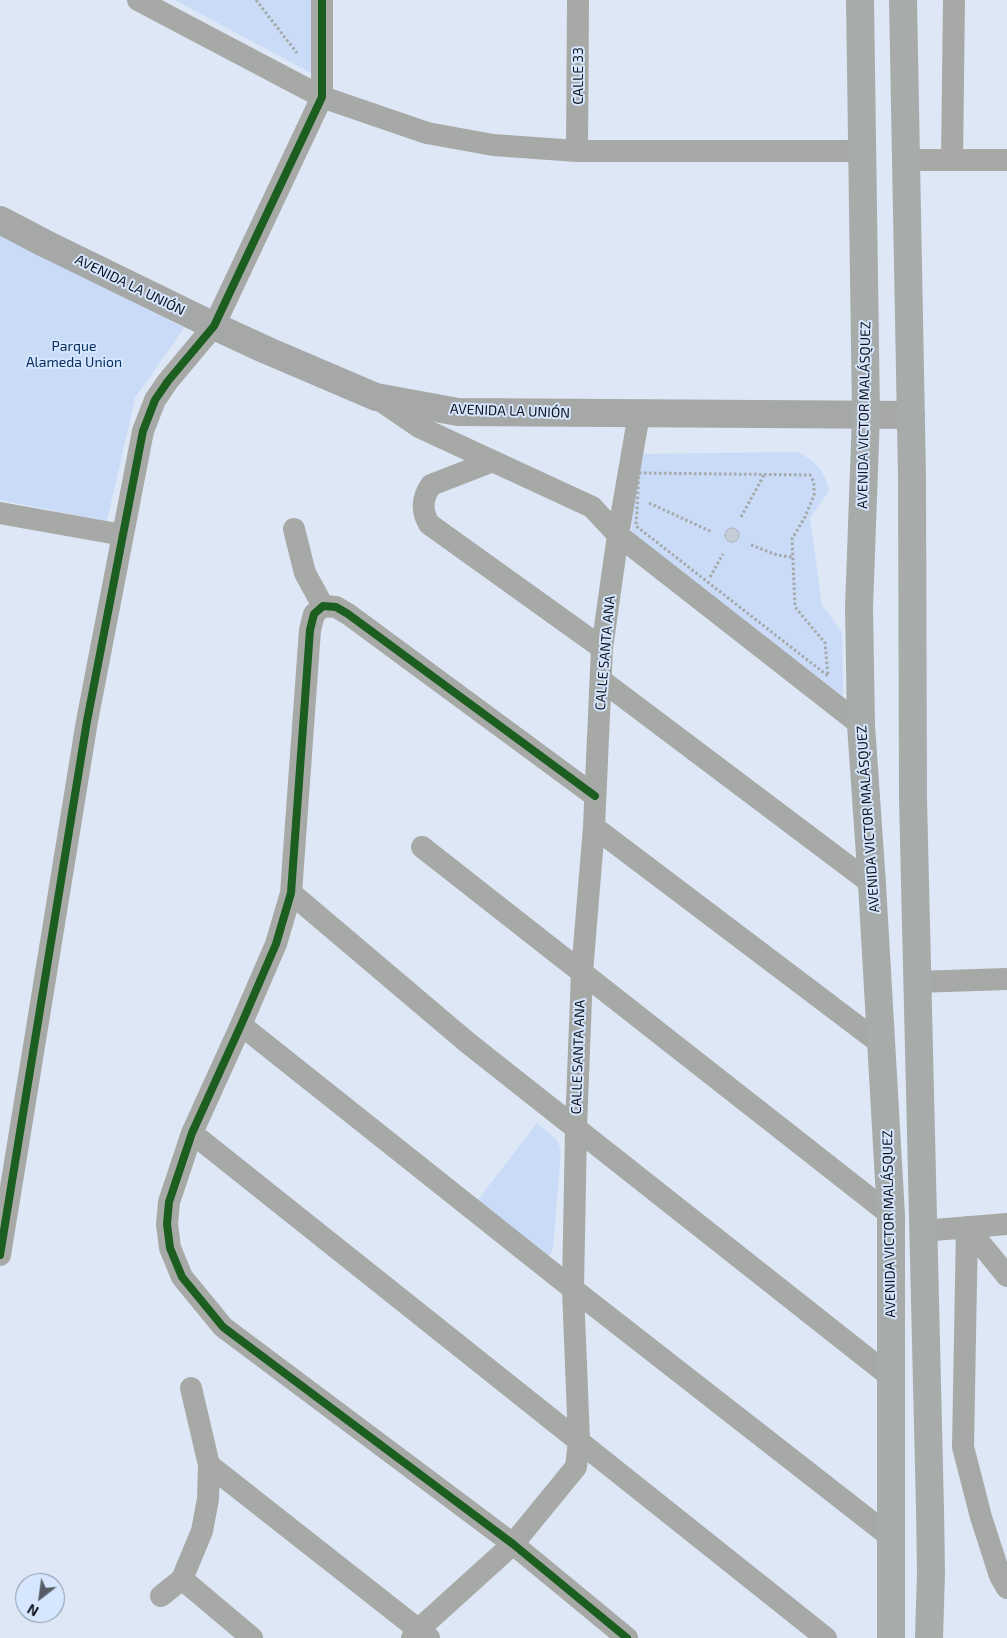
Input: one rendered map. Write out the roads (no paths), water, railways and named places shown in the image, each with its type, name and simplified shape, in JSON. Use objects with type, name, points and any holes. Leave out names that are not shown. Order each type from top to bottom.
[{"type":"main road","name":"AVENIDA VICTOR MALÁSQUEZ","points":[[860,0],[866,415],[859,608],[861,725],[891,1215],[891,1638]]},
{"type":"main road","points":[[904,0],[910,415],[912,799],[918,982],[931,1574],[929,1638]]},
{"type":"main road","name":"AVENIDA LA UNIÓN","points":[[0,220],[214,326],[376,397],[458,412],[910,415]]},
{"type":"street","points":[[138,0],[322,97],[427,133],[494,145],[577,151],[863,151]]},
{"type":"street","points":[[0,1255],[87,721],[143,431],[155,400],[168,381],[214,326],[322,97],[322,0]]},
{"type":"street","name":"CALLE 33","points":[[577,151],[578,0]]},
{"type":"street","points":[[952,160],[954,0]]},
{"type":"street","points":[[906,160],[1007,160]]},
{"type":"street","points":[[376,397],[419,427],[592,507],[618,535],[861,725]]},
{"type":"street","name":"CALLE SANTA ANA","points":[[420,1635],[513,1544],[576,1467],[579,1441],[573,1289],[576,1128],[582,972],[594,827],[602,648],[618,535],[639,414]]},
{"type":"street","points":[[492,461],[431,485],[426,492],[422,504],[424,515],[429,524],[602,648]]},
{"type":"street","points":[[0,513],[123,535]]},
{"type":"street","points":[[294,529],[305,573],[323,606]]},
{"type":"street","points":[[595,796],[348,614],[336,607],[323,606],[314,614],[310,630],[290,893],[276,944],[192,1133],[169,1202],[167,1224],[170,1248],[182,1277],[223,1327],[513,1544],[627,1638]]},
{"type":"street","points":[[601,680],[872,884]]},
{"type":"street","points":[[594,827],[881,1044]]},
{"type":"street","points":[[422,846],[891,1215]]},
{"type":"street","points":[[290,893],[468,1043],[891,1377]]},
{"type":"street","points":[[918,982],[1007,979]]},
{"type":"street","points":[[241,1025],[573,1289],[892,1538]]},
{"type":"street","points":[[192,1133],[826,1638]]},
{"type":"street","points":[[922,1231],[1007,1224]]},
{"type":"street","points":[[967,1227],[1007,1276]]},
{"type":"street","points":[[967,1227],[962,1447],[981,1518],[1000,1576],[1007,1588]]},
{"type":"street","points":[[161,1596],[182,1579],[202,1531],[208,1500],[209,1464],[192,1388]]},
{"type":"street","points":[[209,1464],[420,1635]]},
{"type":"street","points":[[182,1579],[252,1638]]},
{"type":"park label","name":"Parque Alameda Union","points":[[74,354]]}]
